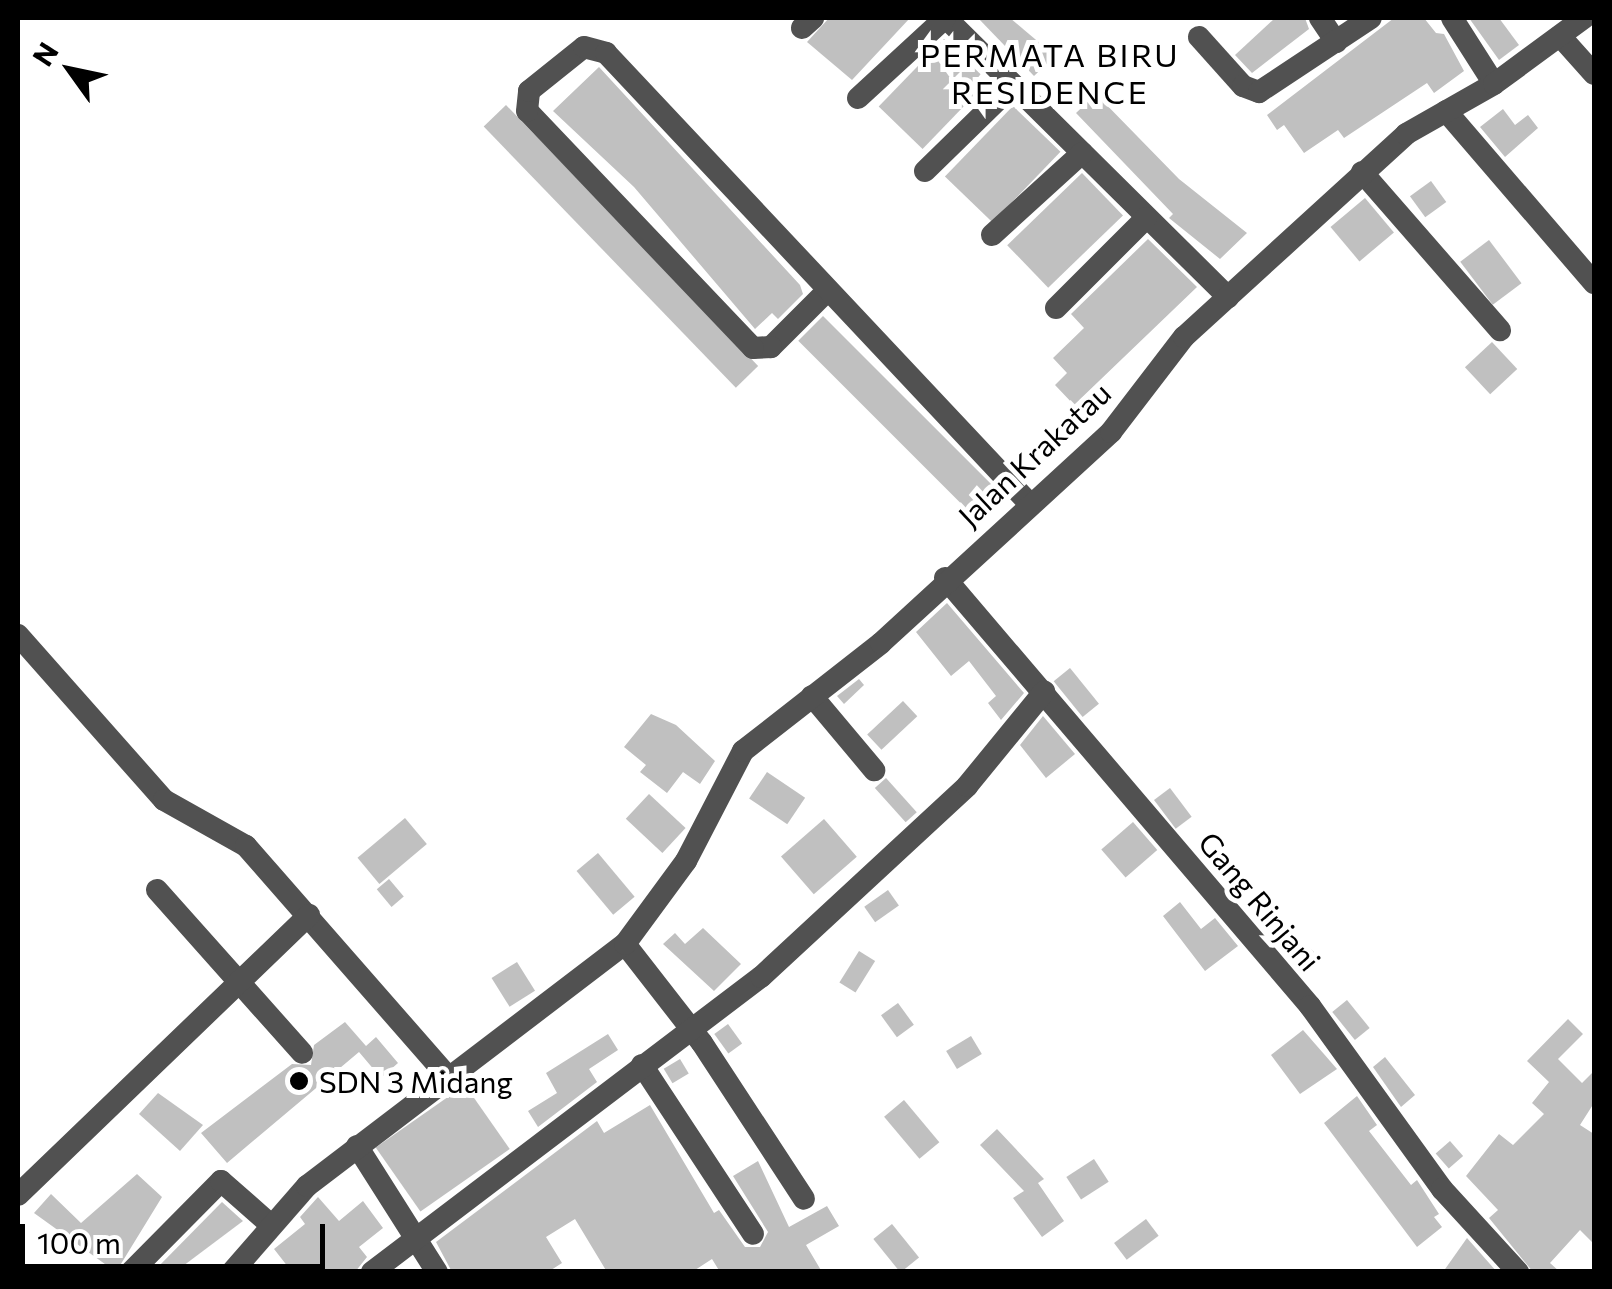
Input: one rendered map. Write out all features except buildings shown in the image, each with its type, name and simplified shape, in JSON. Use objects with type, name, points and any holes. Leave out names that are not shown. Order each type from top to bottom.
[{"type":"street","points":[[858,98],[945,18],[1228,297]]},
{"type":"street","points":[[1320,18],[1336,42]]},
{"type":"street","points":[[1199,37],[1243,86],[1259,92],[1370,18]]},
{"type":"street","points":[[1452,18],[1494,84]]},
{"type":"street","name":"Jalan Krakatau","points":[[232,1272],[270,1224],[358,1146],[451,1080],[625,944],[679,874],[744,750],[881,643],[1028,502],[1111,432],[1184,337],[1362,172],[1584,18]]},
{"type":"street","points":[[1560,36],[1594,74]]},
{"type":"street","points":[[828,290],[771,347],[752,348],[526,111],[525,97],[584,47],[596,47],[828,290],[1028,502]]},
{"type":"street","points":[[925,171],[1013,86]]},
{"type":"street","points":[[1446,111],[1594,283]]},
{"type":"street","points":[[992,234],[1082,153]]},
{"type":"street","points":[[1362,172],[1500,330]]},
{"type":"street","points":[[1056,308],[1146,218]]},
{"type":"street","name":"Gang Rinjani","points":[[946,578],[1310,1006],[1442,1189],[1518,1272]]},
{"type":"street","points":[[18,636],[164,800],[233,835],[309,915],[451,1080]]},
{"type":"street","points":[[372,1272],[414,1235],[761,977],[955,798],[1044,692]]},
{"type":"street","points":[[812,696],[874,770]]},
{"type":"street","points":[[157,890],[302,1052]]},
{"type":"street","points":[[18,1195],[309,915]]},
{"type":"street","points":[[625,944],[692,1031],[804,1199]]},
{"type":"street","points":[[642,1065],[753,1234]]},
{"type":"street","points":[[358,1146],[437,1272]]},
{"type":"street","points":[[131,1272],[221,1180],[270,1224]]},
{"type":"place","name":"SDN 3 Midang","points":[[299,1081]]},
{"type":"district","name":"PERMATA BIRU RESIDENCE","points":[[1050,74]]}]
